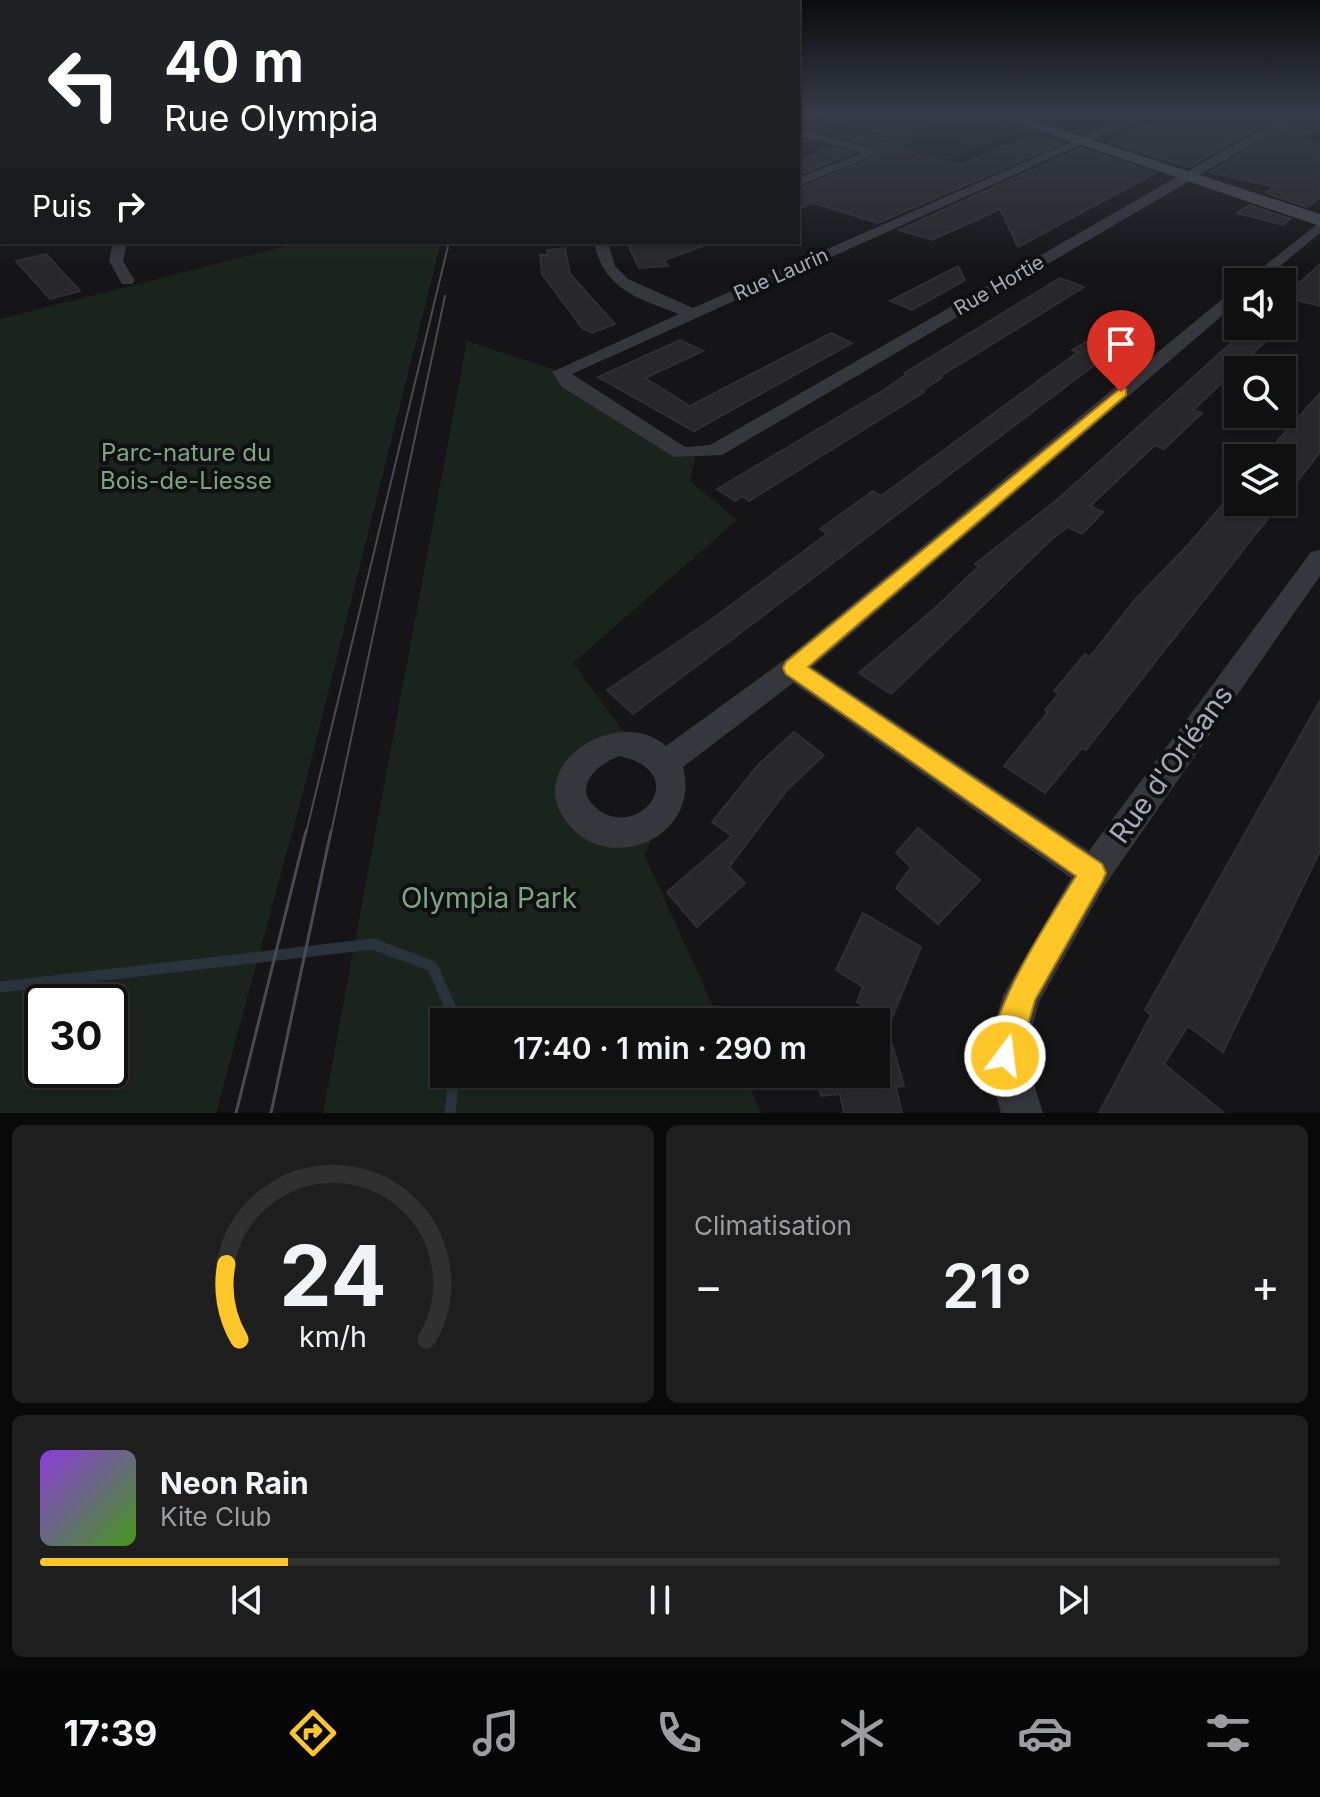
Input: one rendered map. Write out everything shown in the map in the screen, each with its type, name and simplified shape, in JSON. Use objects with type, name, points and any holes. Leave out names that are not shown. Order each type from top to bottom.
[{"type":"main road","points":[[1148,164],[1320,223]]},
{"type":"street","points":[[800,181],[845,164]]},
{"type":"street","name":"Rue Laurin","points":[[696,454],[681,453],[671,447],[569,383],[561,372],[1030,164]]},
{"type":"street","name":"Rue Hortie","points":[[696,454],[715,451],[1208,164]]},
{"type":"street","points":[[1268,268],[1320,223]]},
{"type":"street","points":[[120,244],[116,261],[127,281]]},
{"type":"street","points":[[602,244],[608,267],[619,279],[654,298],[692,313]]},
{"type":"street","points":[[666,763],[793,668],[1224,306]]},
{"type":"street","name":"Rue d'Orléans","points":[[1022,1113],[1005,1056],[1022,995],[1093,873],[1320,558]]},
{"type":"street","points":[[793,668],[1093,873]]},
{"type":"green space","name":"Parc-nature du Bois-de-Liesse","points":[[290,244],[440,244],[306,781],[216,1113],[0,1113],[0,319]]},
{"type":"green space","name":"Olympia Park","points":[[467,341],[561,372],[696,454],[690,481],[737,520],[573,663],[633,744],[572,780],[607,832],[670,802],[644,854],[714,1008],[430,1008],[430,1088],[750,1088],[761,1113],[323,1113]]},
{"type":"building","points":[[800,164],[826,164],[800,174]]},
{"type":"building","points":[[858,164],[1014,164],[878,223],[813,203],[800,208],[800,188]]},
{"type":"building","points":[[1046,164],[1128,164],[1155,173],[1018,247],[1000,209],[932,240],[899,230]]},
{"type":"building","points":[[1223,164],[1320,164],[1320,197],[1307,207],[1266,193],[1274,187],[1210,172]]},
{"type":"building","points":[[1249,205],[1290,219],[1283,225],[1237,213]]},
{"type":"building","points":[[635,244],[706,244],[664,260],[668,266],[639,268],[629,247]]},
{"type":"building","points":[[565,248],[570,274],[615,324],[592,333],[582,328],[542,274],[540,255],[548,255],[547,250]]},
{"type":"building","points":[[46,254],[80,291],[50,299],[16,261]]},
{"type":"building","points":[[1320,264],[1320,306],[1296,300],[1296,286]]},
{"type":"building","points":[[958,266],[965,280],[912,310],[890,301]]},
{"type":"building","points":[[1060,278],[1084,287],[749,501],[742,496],[735,501],[717,489],[884,390],[905,373]]},
{"type":"building","points":[[1114,326],[1146,326],[633,714],[607,690],[708,622],[827,534],[820,529],[873,491],[881,496],[1078,352],[1072,350]]},
{"type":"building","points":[[831,333],[852,343],[694,431],[598,377],[680,340],[703,351],[645,378],[690,406]]},
{"type":"building","points":[[1234,340],[1267,340],[1250,356],[1224,356],[1224,381],[1193,410],[1202,413],[1164,449],[1155,445],[1090,506],[1103,512],[1082,534],[1068,527],[1053,538],[891,694],[859,673],[934,609],[979,566],[975,564],[1058,499]]},
{"type":"building","points":[[1320,393],[1320,452],[1296,483],[1296,444],[1275,444],[1289,428],[1296,428],[1296,420]]},
{"type":"building","points":[[1224,503],[1224,516],[1270,516],[1086,750],[1082,748],[1045,793],[1004,766],[1048,712],[1045,710],[1059,694],[1054,691],[1085,654],[1090,657],[1132,603]]},
{"type":"building","points":[[1320,701],[1320,851],[1223,1052],[1188,1026],[1164,1064],[1224,1113],[1099,1113],[1151,1015],[1145,1010]]},
{"type":"building","points":[[794,732],[824,755],[787,790],[729,867],[745,883],[697,927],[667,892],[732,836],[712,822],[759,764]]},
{"type":"building","points":[[918,828],[980,880],[938,924],[896,888],[911,867],[896,853]]},
{"type":"building","points":[[863,913],[921,947],[890,1023],[890,1008],[866,1008],[857,1002],[863,987],[836,970]]},
{"type":"building","points":[[892,1044],[904,1086],[896,1087],[902,1113],[844,1113],[840,1094],[821,1096],[820,1088],[890,1088]]},
{"type":"waterway","points":[[0,987],[373,944],[432,966],[451,1008]]},
{"type":"waterway","points":[[450,1113],[453,1088]]},
{"type":"tram line","points":[[306,833],[449,244]]},
{"type":"tram line","points":[[331,833],[445,296]]},
{"type":"tram line","points":[[236,1113],[306,831]]},
{"type":"tram line","points":[[271,1113],[331,831]]},
{"type":"route","points":[[1005,1056],[1022,995],[1093,873],[793,668],[1121,392]]}]
